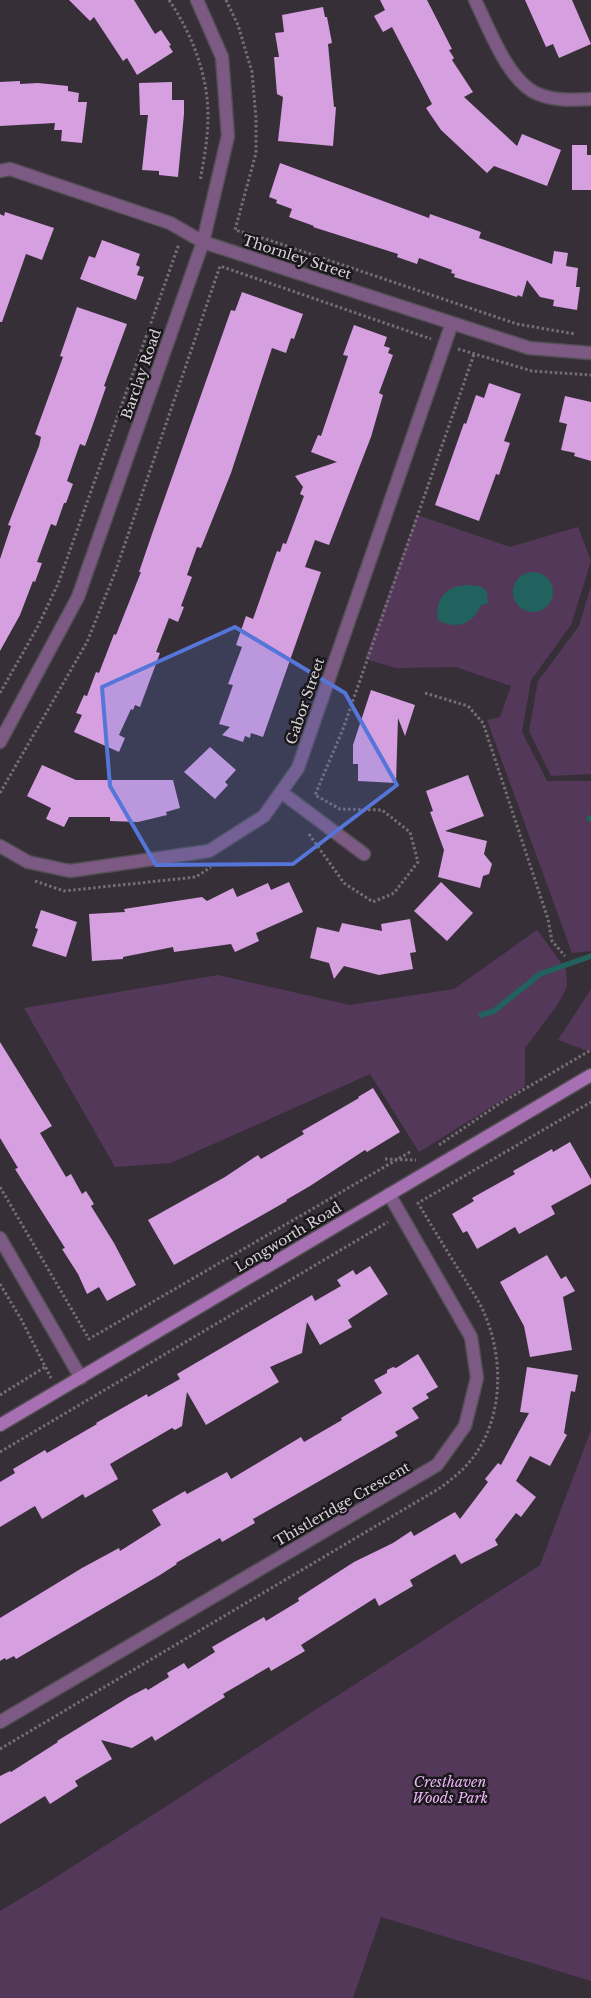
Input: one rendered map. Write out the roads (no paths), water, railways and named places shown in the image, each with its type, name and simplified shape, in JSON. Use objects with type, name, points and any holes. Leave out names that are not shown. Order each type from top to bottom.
[{"type":"street","name":"Barclay Road","points":[[0,742],[78,598],[203,242],[228,136],[222,57],[197,0]]},
{"type":"street","points":[[475,0],[512,74],[537,94],[561,100],[591,99]]},
{"type":"street","name":"Thornley Street","points":[[0,170],[10,169],[170,224],[203,242],[529,348],[591,353]]},
{"type":"street","name":"Gabor Street","points":[[0,846],[28,862],[70,870],[209,851],[264,816],[298,768],[452,323]]},
{"type":"street","points":[[281,792],[364,854]]},
{"type":"street","name":"Longworth Road","points":[[0,1425],[591,1075]]},
{"type":"street","name":"Thistleridge Crescent","points":[[0,1722],[437,1465],[465,1426],[477,1378],[471,1338],[389,1194]]},
{"type":"street","points":[[0,1238],[81,1378]]},
{"type":"waterway","points":[[481,1015],[494,1011],[540,974],[591,956]]},
{"type":"park label","name":"Cresthaven Woods Park","points":[[450,1790]]}]
